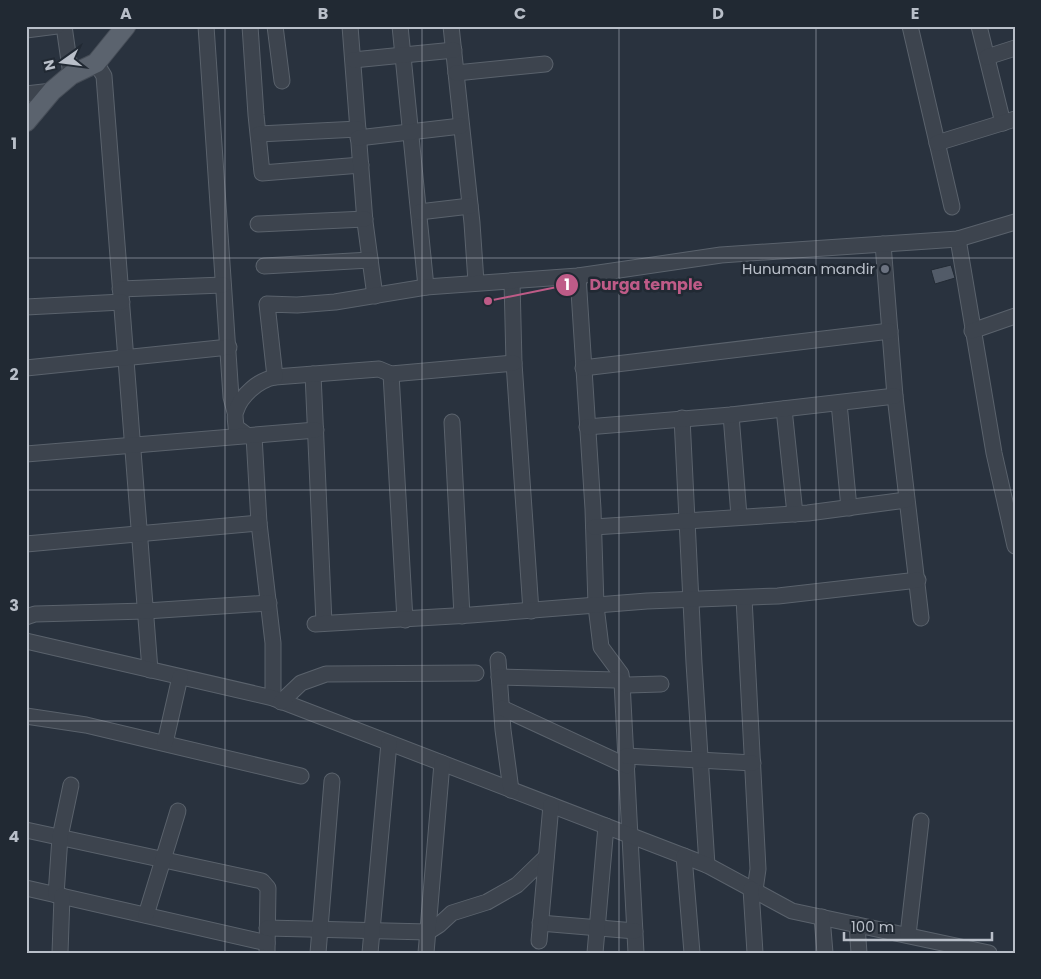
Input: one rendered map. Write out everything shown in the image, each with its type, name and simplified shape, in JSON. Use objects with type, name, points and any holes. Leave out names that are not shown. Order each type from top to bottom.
[{"type":"main road","points":[[26,122],[52,91],[71,75],[96,63],[126,26]]},
{"type":"street","points":[[26,30],[57,26]]},
{"type":"street","points":[[64,26],[71,75]]},
{"type":"street","points":[[206,26],[231,397],[236,412],[236,427],[251,436]]},
{"type":"street","points":[[250,26],[262,173],[361,165]]},
{"type":"street","points":[[275,26],[282,81]]},
{"type":"street","points":[[350,26],[365,219],[375,296]]},
{"type":"street","points":[[400,26],[426,287]]},
{"type":"street","points":[[451,26],[476,282]]},
{"type":"street","points":[[910,26],[952,207]]},
{"type":"street","points":[[937,143],[1009,121],[987,57],[979,26]]},
{"type":"street","points":[[987,57],[1015,48]]},
{"type":"street","points":[[353,60],[454,50]]},
{"type":"street","points":[[96,63],[104,76],[150,670]]},
{"type":"street","points":[[456,73],[544,64]]},
{"type":"street","points":[[26,94],[52,91]]},
{"type":"street","points":[[259,134],[411,133],[461,126]]},
{"type":"street","points":[[419,212],[470,206]]},
{"type":"street","points":[[258,224],[365,219]]},
{"type":"street","points":[[275,376],[267,304],[297,305],[375,296],[426,287],[578,276],[721,255],[958,238],[1015,222]]},
{"type":"street","points":[[958,238],[972,331],[994,453],[1015,546]]},
{"type":"street","points":[[883,244],[895,396],[921,618]]},
{"type":"street","points":[[264,266],[370,260]]},
{"type":"street","points":[[578,276],[594,527],[596,606],[601,647],[620,674],[622,682],[636,953]]},
{"type":"street","points":[[512,281],[514,363],[531,610]]},
{"type":"street","points":[[26,307],[224,285]]},
{"type":"street","points":[[972,331],[1015,316]]},
{"type":"street","points":[[583,368],[890,331]]},
{"type":"street","points":[[26,368],[229,347]]},
{"type":"street","points":[[236,412],[248,392],[275,376],[379,369],[391,374],[514,363]]},
{"type":"street","points":[[313,374],[316,430],[319,624],[405,620],[647,601],[744,598],[858,588],[918,580]]},
{"type":"street","points":[[391,374],[405,620]]},
{"type":"street","points":[[587,427],[731,415],[895,396]]},
{"type":"street","points":[[839,403],[849,508]]},
{"type":"street","points":[[784,409],[795,514]]},
{"type":"street","points":[[731,415],[739,516]]},
{"type":"street","points":[[682,418],[690,600],[708,865]]},
{"type":"street","points":[[452,422],[462,616]]},
{"type":"street","points":[[26,454],[316,430]]},
{"type":"street","points":[[251,436],[273,643],[277,700]]},
{"type":"street","points":[[594,527],[739,516],[795,514],[906,500]]},
{"type":"street","points":[[26,544],[259,523]]},
{"type":"street","points":[[744,598],[758,869],[753,890],[755,953]]},
{"type":"street","points":[[26,618],[35,614],[146,611],[269,603]]},
{"type":"street","points":[[26,641],[277,700],[708,865],[792,911],[857,924],[917,942],[982,952]]},
{"type":"street","points":[[498,660],[511,790]]},
{"type":"street","points":[[277,700],[301,683],[326,674],[476,672]]},
{"type":"street","points":[[165,743],[180,677]]},
{"type":"street","points":[[499,677],[616,680],[628,685],[661,684]]},
{"type":"street","points":[[502,708],[627,761],[700,759],[752,763]]},
{"type":"street","points":[[26,716],[86,726],[165,743],[301,776]]},
{"type":"street","points":[[370,953],[390,743]]},
{"type":"street","points":[[426,953],[442,763]]},
{"type":"street","points":[[318,953],[332,781]]},
{"type":"street","points":[[62,952],[59,895],[60,837],[72,785]]},
{"type":"street","points":[[539,941],[551,805]]},
{"type":"street","points":[[146,915],[178,811]]},
{"type":"street","points":[[917,942],[921,821]]},
{"type":"street","points":[[595,953],[606,826]]},
{"type":"street","points":[[26,830],[262,880],[268,888],[267,941]]},
{"type":"street","points":[[684,856],[692,953]]},
{"type":"street","points":[[26,888],[267,941],[320,928],[428,932],[439,925],[452,912],[487,902],[517,885],[546,857]]},
{"type":"street","points":[[822,917],[825,953]]},
{"type":"street","points":[[540,924],[634,931]]},
{"type":"street","points":[[857,924],[860,953]]},
{"type":"building","points":[[951,265],[955,278],[935,284],[931,270]]},
{"type":"place","name":"Hunuman mandir","points":[[885,269]]},
{"type":"place","name":"Durga temple","points":[[488,301]]}]
